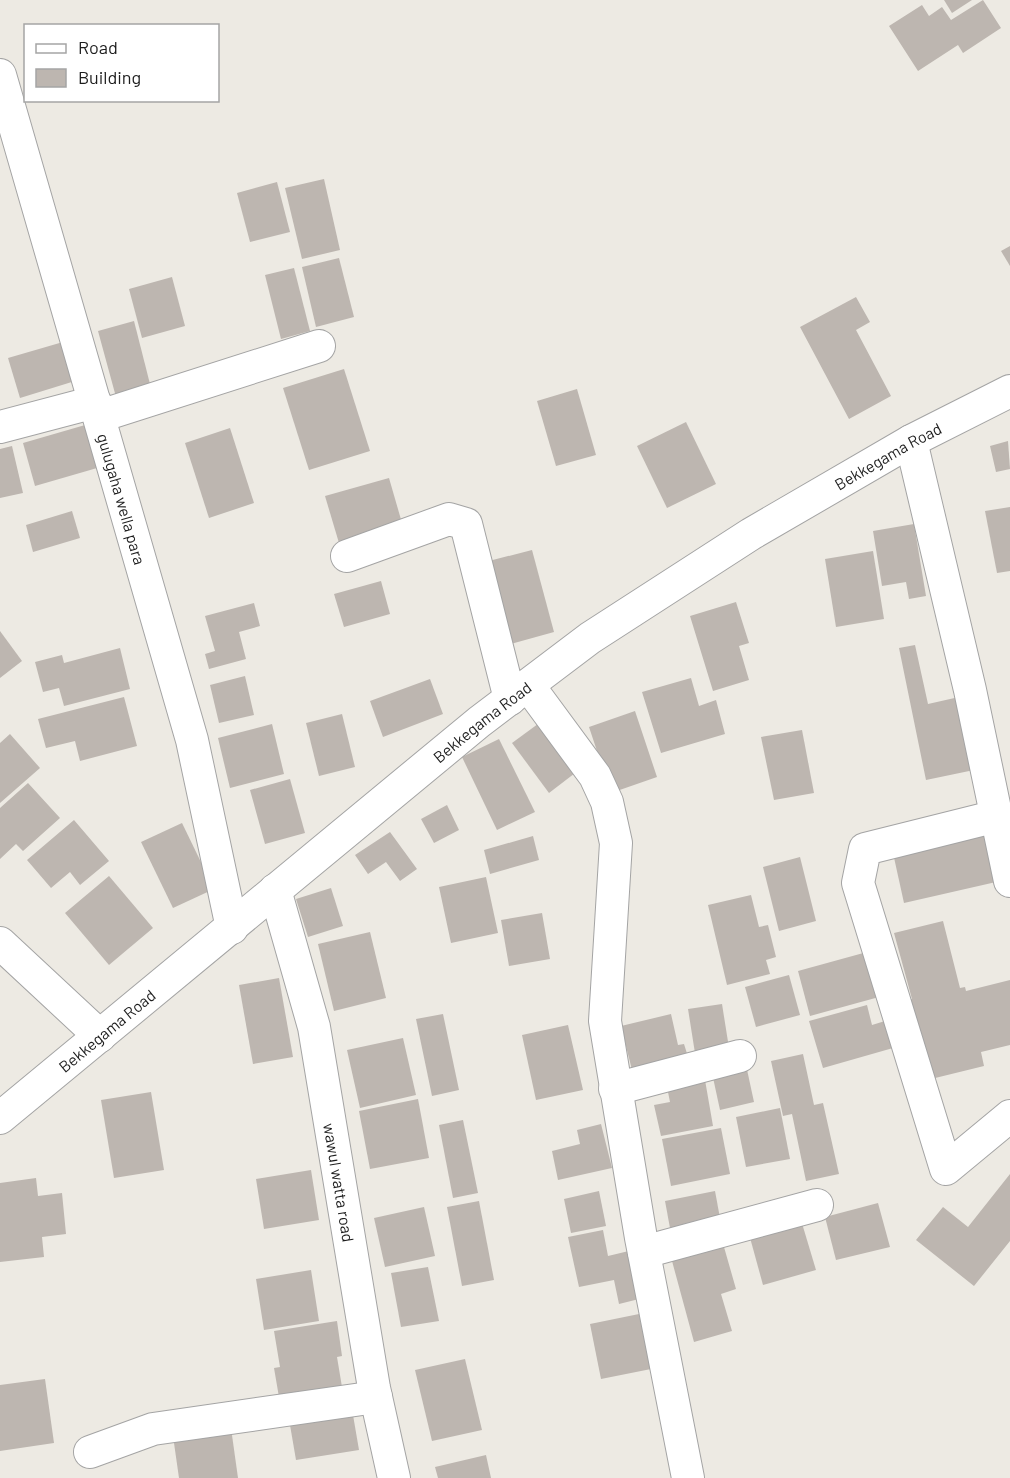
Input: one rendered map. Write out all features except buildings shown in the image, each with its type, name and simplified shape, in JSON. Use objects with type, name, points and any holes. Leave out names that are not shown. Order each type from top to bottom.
[{"type":"street","name":"gulugaha wella para","points":[[0,75],[192,740],[231,928]]},
{"type":"street","points":[[0,427],[97,409],[319,346]]},
{"type":"street","name":"Bekkegama Road","points":[[0,1118],[275,890],[519,692],[590,638],[751,534],[911,441],[1010,391]]},
{"type":"street","points":[[911,441],[970,690],[1010,881]]},
{"type":"street","points":[[347,556],[449,519],[466,524],[519,692],[595,777],[607,802],[616,843],[604,1022],[644,1252],[688,1478]]},
{"type":"street","points":[[997,816],[865,849],[858,884],[946,1169],[1010,1116]]},
{"type":"street","name":"wawul watta road","points":[[275,890],[314,1027],[376,1396],[394,1478]]},
{"type":"street","points":[[0,943],[100,1036]]},
{"type":"street","points":[[615,1089],[740,1056]]},
{"type":"street","points":[[644,1252],[817,1205]]},
{"type":"street","points":[[90,1452],[153,1429],[376,1396]]}]
